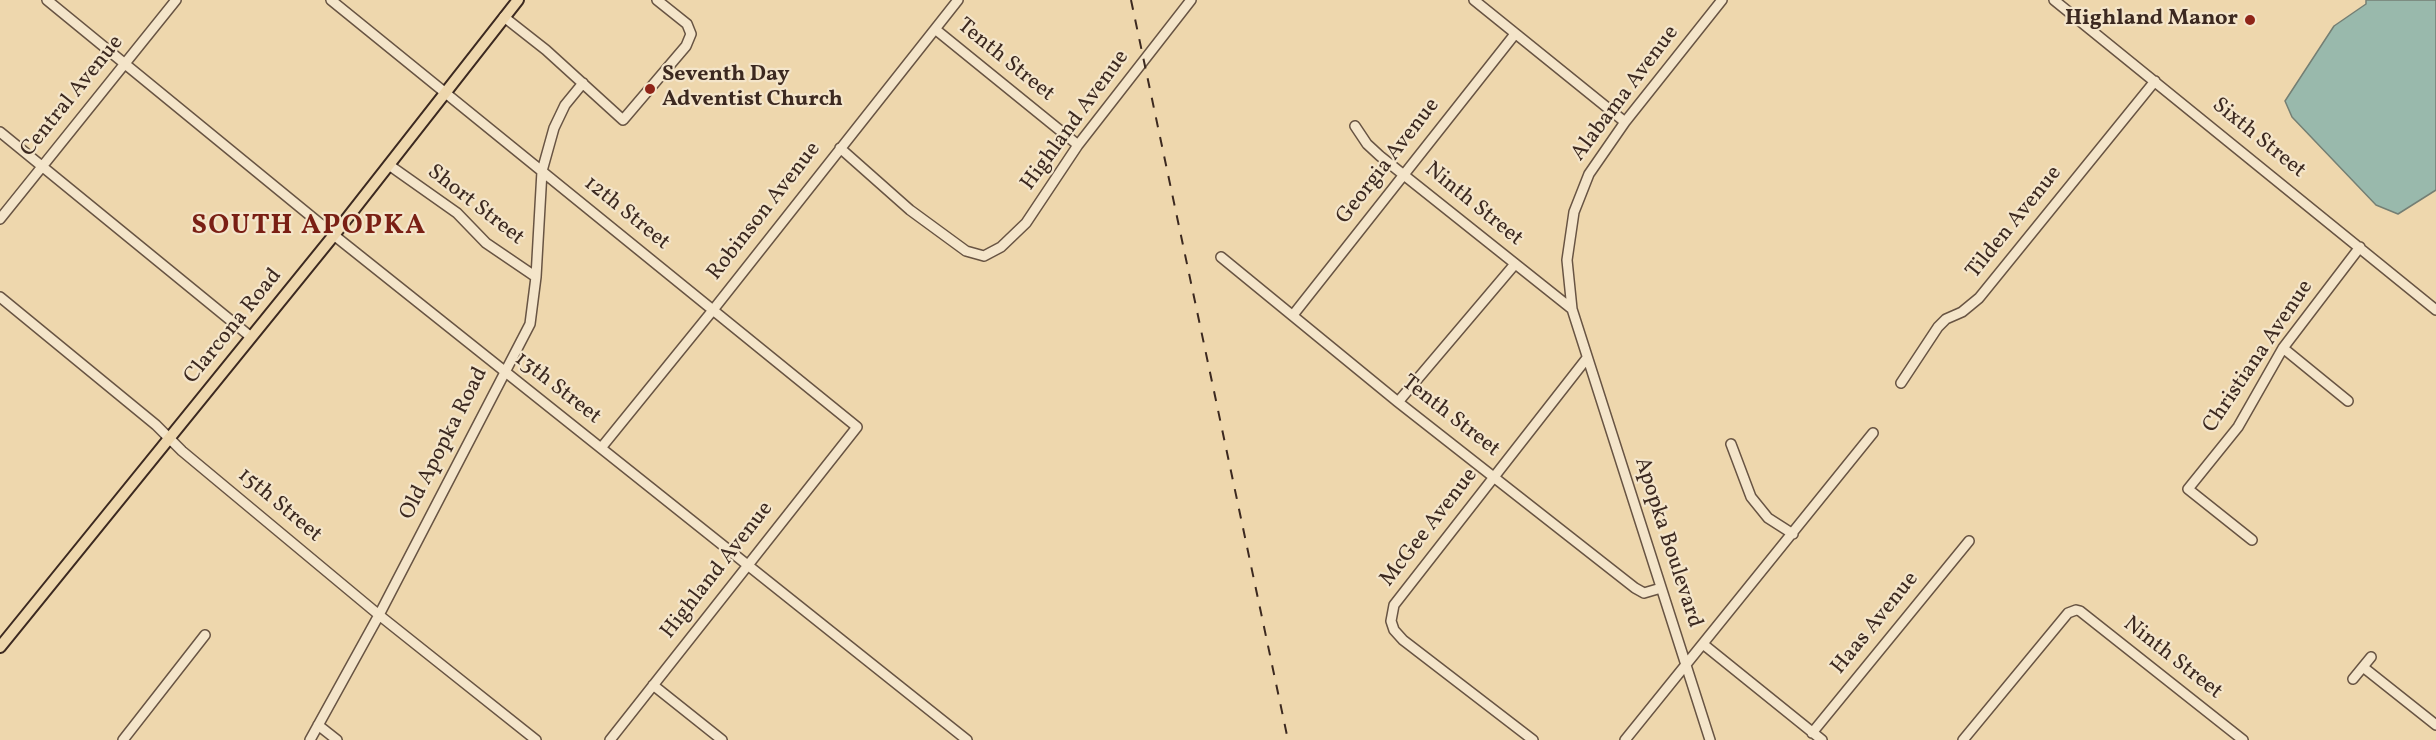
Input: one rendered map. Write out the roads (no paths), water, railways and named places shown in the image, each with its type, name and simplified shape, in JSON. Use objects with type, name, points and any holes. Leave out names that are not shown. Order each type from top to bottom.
[{"type":"main road","name":"Clarcona Road","points":[[0,647],[334,235],[518,0]]},
{"type":"street","name":"13th Street","points":[[47,0],[504,372],[967,740]]},
{"type":"street","name":"Central Avenue","points":[[0,219],[176,0]]},
{"type":"street","name":"12th Street","points":[[332,0],[857,427]]},
{"type":"street","points":[[504,17],[623,120],[686,46],[691,34],[687,24],[657,0]]},
{"type":"street","name":"Robinson Avenue","points":[[601,448],[958,0]]},
{"type":"street","name":"Highland Avenue","points":[[840,148],[910,210],[966,251],[984,256],[1000,247],[1026,223],[1078,146],[1191,0]]},
{"type":"street","points":[[1474,0],[1625,122]]},
{"type":"street","name":"Alabama Avenue","points":[[1587,358],[1572,309],[1567,260],[1574,212],[1590,174],[1625,122],[1722,0]]},
{"type":"street","name":"Sixth Street","points":[[2054,0],[2436,310]]},
{"type":"street","name":"Tenth Street","points":[[935,29],[1078,146]]},
{"type":"street","name":"Georgia Avenue","points":[[1293,315],[1515,34]]},
{"type":"street","name":"Tilden Avenue","points":[[1901,383],[1938,327],[1946,319],[1962,312],[1978,298],[2155,81]]},
{"type":"street","name":"Old Apopka Road","points":[[310,740],[379,615],[530,324],[536,277],[542,171],[554,128],[565,105],[583,83]]},
{"type":"street","name":"Ninth Street","points":[[1355,126],[1367,144],[1572,309]]},
{"type":"street","points":[[0,132],[251,336]]},
{"type":"street","name":"Short Street","points":[[389,165],[456,213],[486,243],[536,277]]},
{"type":"street","name":"Christiana Avenue","points":[[2252,540],[2188,489],[2238,427],[2283,348],[2360,247]]},
{"type":"street","name":"Tenth Street","points":[[1221,257],[1398,402],[1639,591],[1644,593],[1661,588]]},
{"type":"street","points":[[1398,402],[1515,264]]},
{"type":"street","name":"15th Street","points":[[0,297],[156,425],[182,451],[379,615],[536,740]]},
{"type":"street","points":[[2283,348],[2348,401]]},
{"type":"street","name":"McGee Avenue","points":[[1533,740],[1403,640],[1394,630],[1391,621],[1395,605],[1587,358]]},
{"type":"street","name":"Apopka Boulevard","points":[[1587,358],[1710,740]]},
{"type":"street","name":"Highland Avenue","points":[[609,740],[857,427]]},
{"type":"street","points":[[1625,740],[1873,433]]},
{"type":"street","points":[[1731,444],[1751,497],[1768,518],[1793,534]]},
{"type":"street","name":"Haas Avenue","points":[[1812,733],[1970,541]]},
{"type":"street","name":"Ninth Street","points":[[1963,740],[2068,613],[2076,610],[2243,740]]},
{"type":"street","points":[[123,740],[205,635]]},
{"type":"street","points":[[1703,644],[1821,740]]},
{"type":"street","points":[[2353,679],[2371,657]]},
{"type":"street","points":[[2363,667],[2436,725]]},
{"type":"street","points":[[653,685],[722,740]]},
{"type":"street","points":[[318,725],[337,740]]},
{"type":"railway","points":[[1131,0],[1288,740]]},
{"type":"place","name":"Highland Manor","points":[[2250,20]]},
{"type":"place","name":"Seventh Day Adventist Church","points":[[650,89]]},
{"type":"district","name":"SOUTH APOPKA","points":[[309,228]]}]
